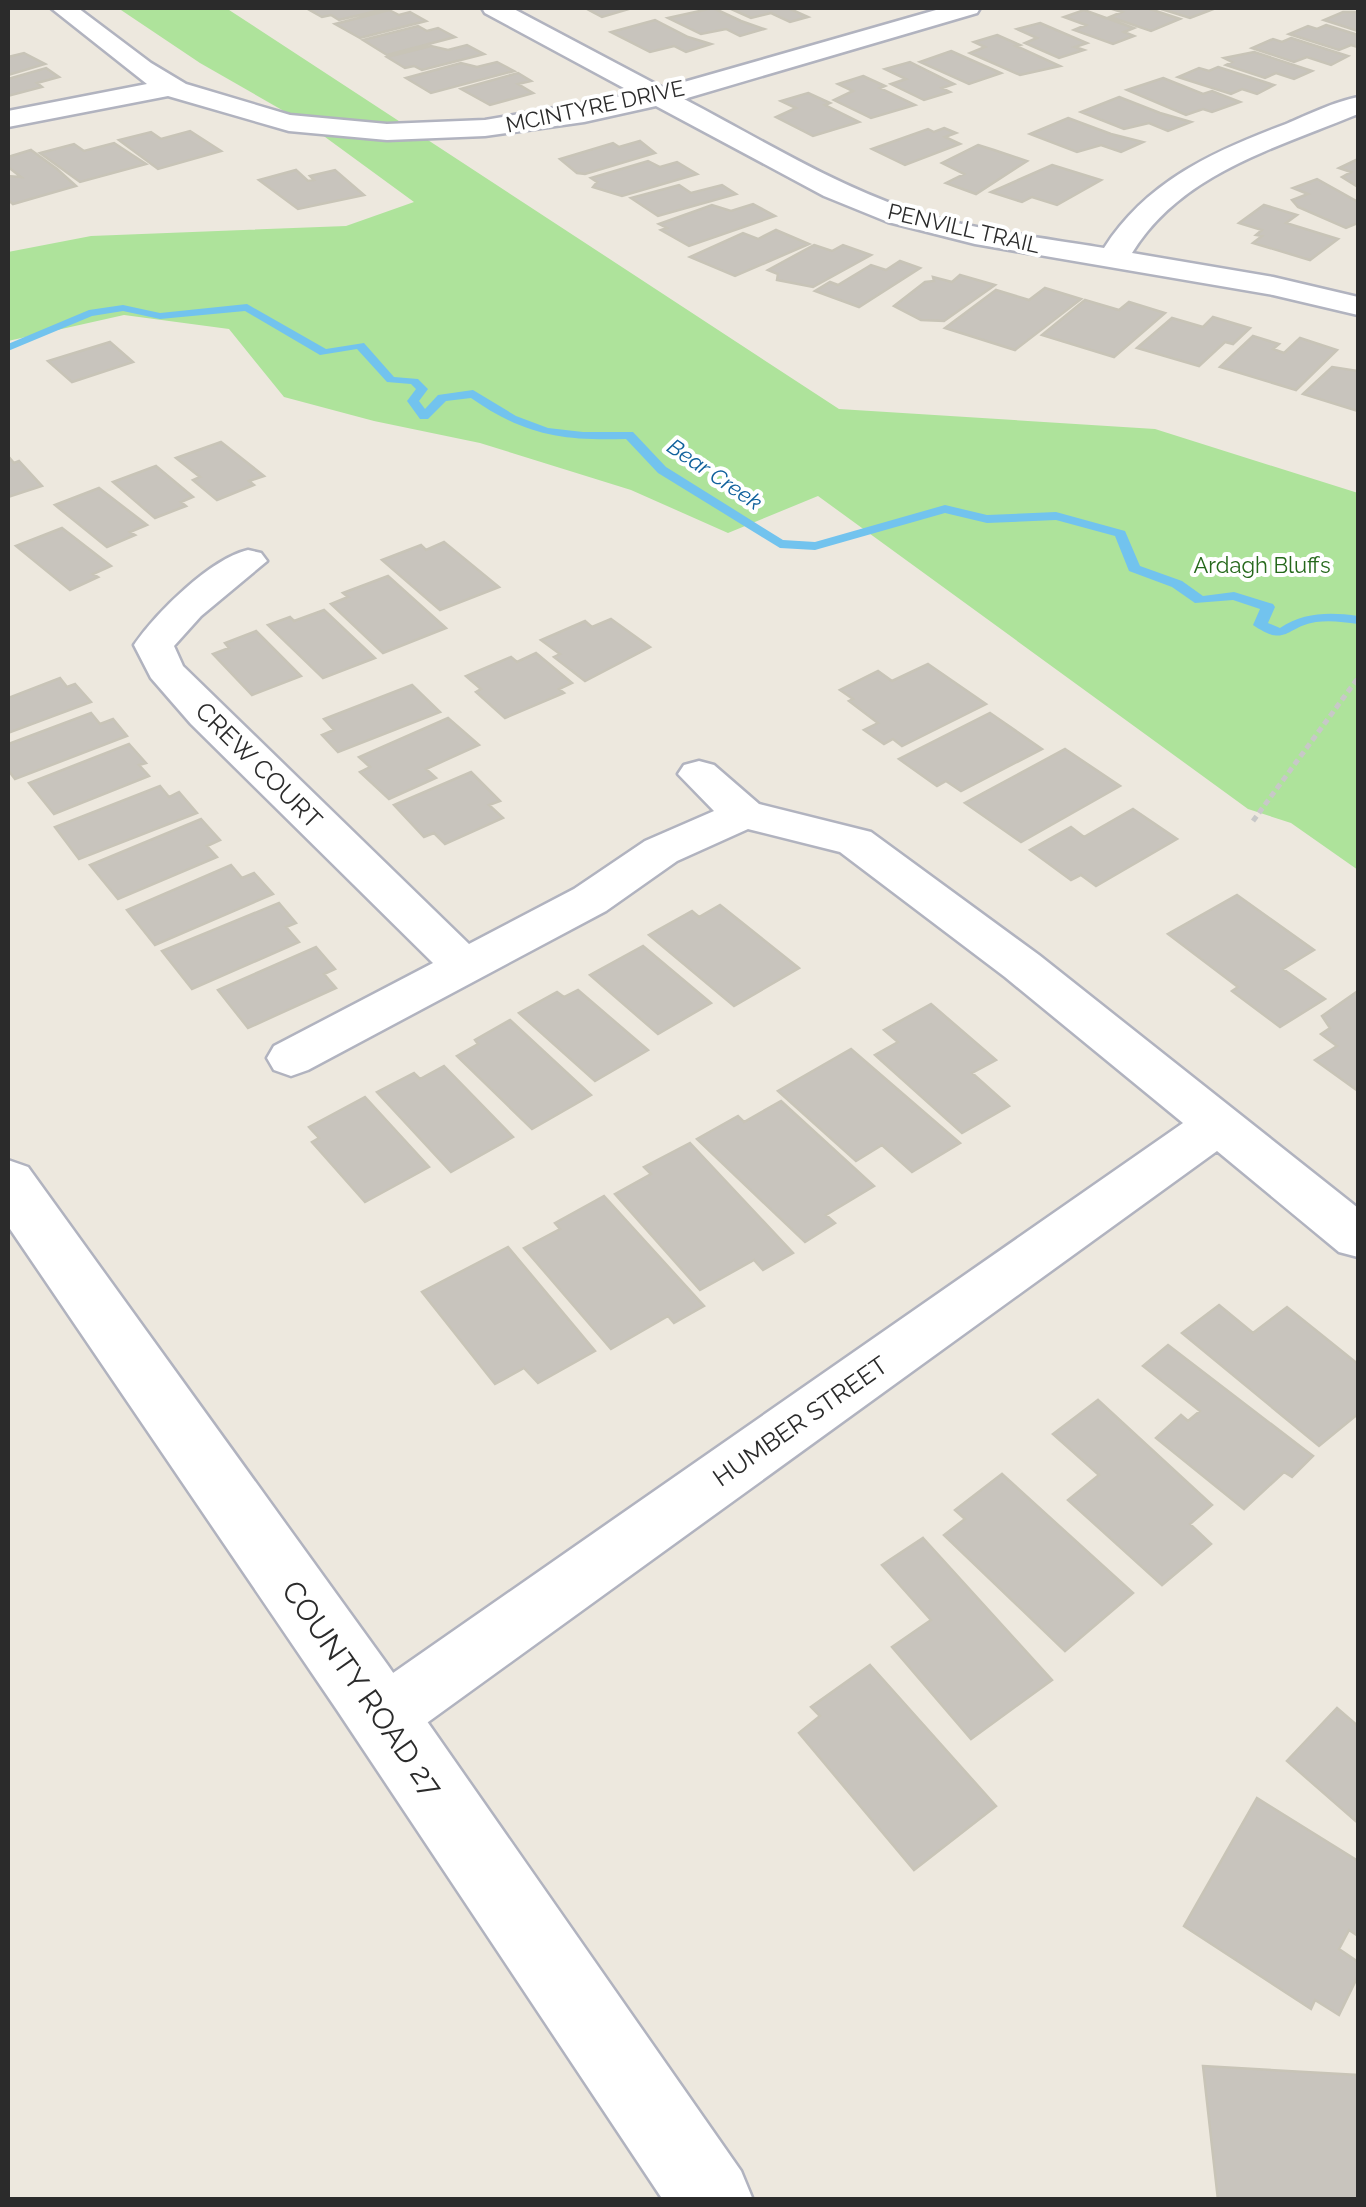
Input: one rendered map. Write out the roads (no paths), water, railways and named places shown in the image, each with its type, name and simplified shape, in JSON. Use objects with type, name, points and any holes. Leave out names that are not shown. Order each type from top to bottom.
[{"type":"main road","name":"COUNTY ROAD 27","points":[[8,1182],[382,1717],[712,2200]]},
{"type":"street","name":"MCINTYRE DRIVE","points":[[63,8],[192,97],[310,126],[418,132],[532,124],[660,96],[968,8]]},
{"type":"street","name":"PENVILL TRAIL","points":[[494,8],[834,190],[898,216],[975,235],[1273,286],[1358,306]]},
{"type":"street","points":[[8,119],[172,86]]},
{"type":"street","points":[[1113,258],[1137,221],[1182,183],[1358,105]]},
{"type":"street","name":"CREW COURT","points":[[248,561],[187,608],[154,645],[165,670],[206,715],[464,966]]},
{"type":"street","points":[[699,774],[744,814],[855,842],[1022,966],[1358,1237]]},
{"type":"street","points":[[291,1058],[590,900],[661,851],[744,814]]},
{"type":"street","name":"HUMBER STREET","points":[[382,1717],[1216,1125]]},
{"type":"waterway","name":"Bear Creek","points":[[8,348],[89,313],[123,308],[160,316],[247,307],[324,353],[360,345],[391,380],[414,381],[422,389],[413,401],[424,416],[442,398],[473,394],[512,419],[546,432],[629,435],[662,470],[780,544],[815,546],[945,509],[987,519],[1056,516],[1120,534],[1134,568],[1177,584],[1200,600],[1234,596],[1268,607],[1260,625],[1281,633],[1299,622],[1317,618],[1358,620]]},
{"type":"park label","name":"Ardagh Bluffs","points":[[1262,565]]}]
